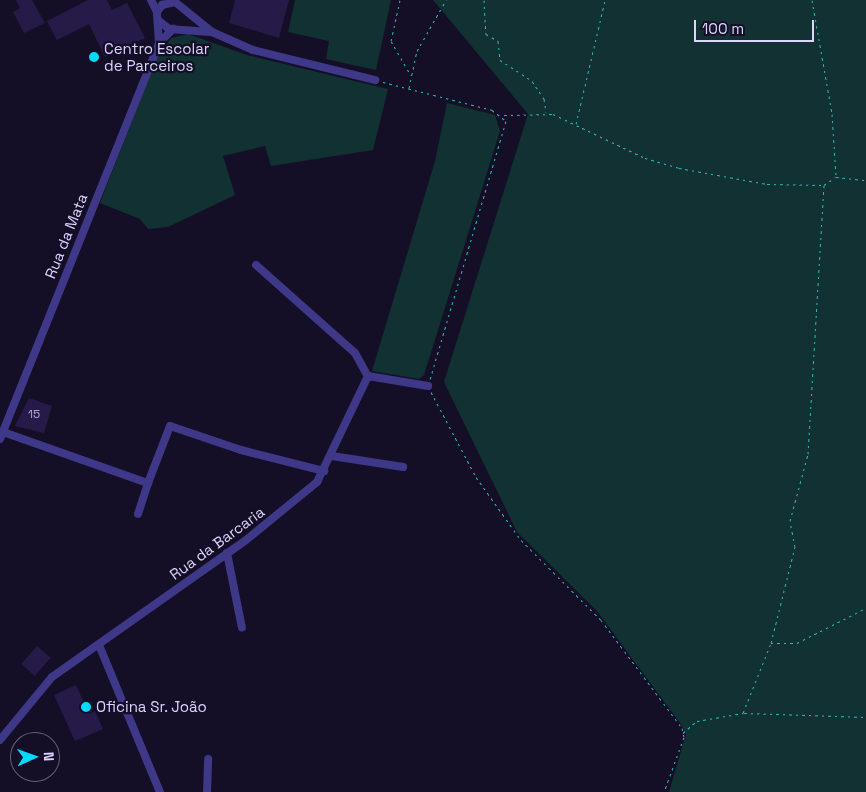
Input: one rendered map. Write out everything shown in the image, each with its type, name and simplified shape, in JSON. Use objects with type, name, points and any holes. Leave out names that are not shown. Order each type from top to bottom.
[{"type":"street","points":[[151,0],[158,16],[176,28],[212,32],[267,54],[375,80]]},
{"type":"street","points":[[158,16],[168,1],[183,6],[212,32]]},
{"type":"street","points":[[176,28],[183,6]]},
{"type":"street","name":"Rua da Mata","points":[[1,436],[159,43],[158,16]]},
{"type":"street","name":"Rua da Mata","points":[[159,43],[176,28]]},
{"type":"street","points":[[256,265],[355,353],[368,376],[428,386]]},
{"type":"street","name":"Rua da Barcaria","points":[[0,740],[52,677],[227,553],[298,500],[324,471],[368,376]]},
{"type":"street","points":[[138,514],[170,426],[241,450],[324,471]]},
{"type":"street","points":[[1,436],[148,483]]},
{"type":"street","points":[[332,456],[403,467]]},
{"type":"street","points":[[227,553],[242,628]]},
{"type":"street","points":[[99,645],[160,792]]},
{"type":"street","points":[[207,792],[208,759]]},
{"type":"path","points":[[400,0],[391,41],[411,75]]},
{"type":"path","points":[[410,88],[417,52],[446,0]]},
{"type":"path","points":[[484,0],[486,34],[498,41],[500,60],[532,81],[544,99],[546,113]]},
{"type":"path","points":[[576,125],[605,0]]},
{"type":"path","points":[[812,0],[832,114],[836,177]]},
{"type":"path","points":[[375,80],[410,88],[504,116],[546,113],[645,158],[679,168],[759,183],[824,185],[836,177],[866,180]]},
{"type":"path","points":[[504,116],[506,121],[428,386],[476,477],[521,540],[601,620],[683,733]]},
{"type":"path","points":[[743,713],[771,643],[795,548],[790,521],[808,454],[824,185]]},
{"type":"path","points":[[771,643],[797,643],[866,608]]},
{"type":"path","points":[[664,792],[683,733],[697,722],[743,713],[866,717]]},
{"type":"green space","points":[[295,0],[391,0],[376,70],[326,59],[329,41],[288,32]]},
{"type":"green space","points":[[433,0],[866,0],[866,792],[669,792],[686,734],[680,723],[597,611],[517,532],[444,382],[528,114]]},
{"type":"green space","points":[[188,34],[247,55],[388,89],[373,150],[271,166],[265,146],[223,156],[235,195],[168,227],[148,229],[140,219],[100,203],[157,57],[171,38]]},
{"type":"green space","points":[[447,103],[495,115],[500,131],[424,375],[419,379],[372,371],[435,161]]},
{"type":"building","points":[[16,0],[32,0],[45,23],[24,33],[13,12],[20,8]]},
{"type":"building","points":[[88,0],[107,0],[112,10],[127,3],[145,38],[105,57],[89,24],[57,40],[47,21]]},
{"type":"building","points":[[235,0],[289,0],[279,38],[229,23]]},
{"type":"building","points":[[29,398],[52,406],[44,433],[15,426]]},
{"type":"building","points":[[37,646],[51,658],[35,676],[21,664]]},
{"type":"building","points":[[76,685],[89,714],[95,711],[103,729],[75,741],[54,695]]},
{"type":"place","name":"Centro Escolar de Parceiros","points":[[94,57]]},
{"type":"place","name":"Oficina Sr. João","points":[[86,707]]}]
